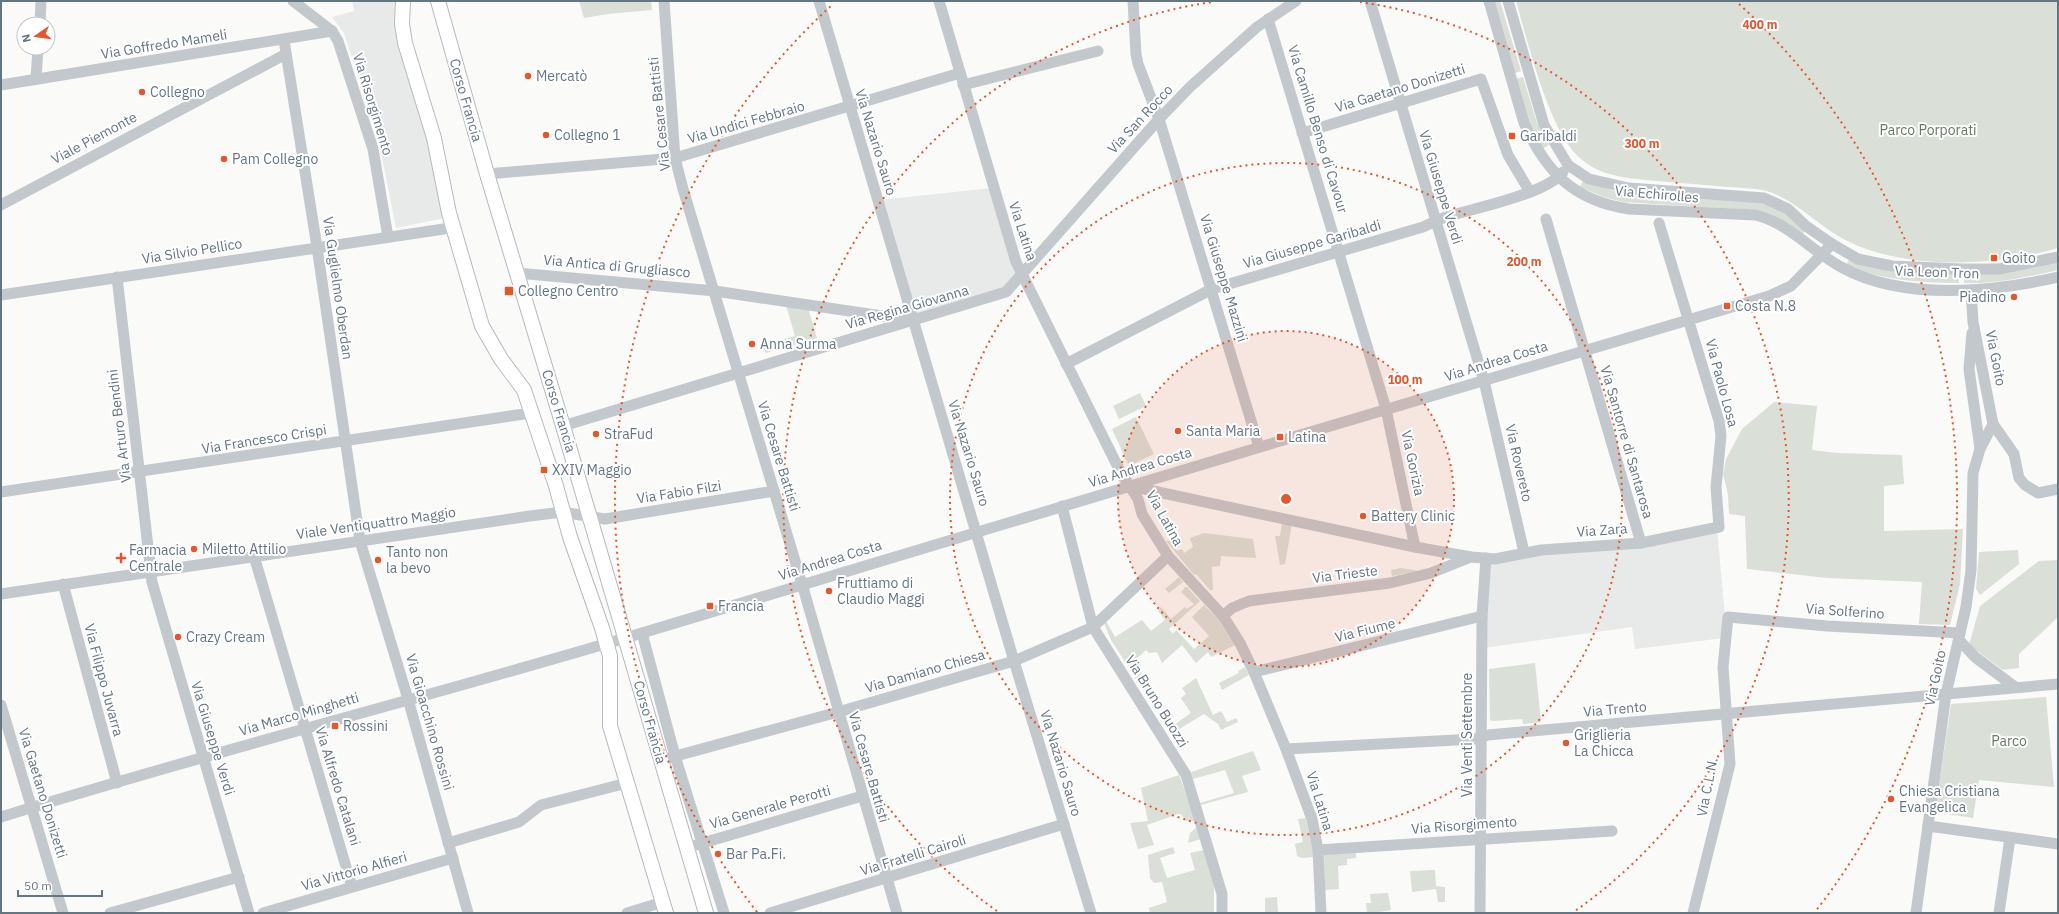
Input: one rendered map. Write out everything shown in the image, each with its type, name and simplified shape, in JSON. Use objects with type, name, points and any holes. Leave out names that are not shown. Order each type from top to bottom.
[{"type":"main road","name":"Corso Francia","points":[[404,1],[402,24],[405,43],[434,138],[449,213],[482,326],[501,359],[524,390],[554,479],[562,512],[610,656],[610,726],[665,908]]},
{"type":"main road","name":"Corso Francia","points":[[438,1],[487,174],[563,426],[706,913]]},
{"type":"street","points":[[40,16],[41,1]]},
{"type":"street","name":"Via Risorgimento","points":[[293,1],[332,31],[338,42],[373,148],[388,237]]},
{"type":"street","name":"Via Cesare Battisti","points":[[664,1],[676,158],[697,238],[715,291],[802,584],[897,913]]},
{"type":"street","name":"Via Nazario Sauro","points":[[819,1],[1014,661],[1091,913]]},
{"type":"street","name":"Via Latina","points":[[939,1],[1008,238],[1021,273],[1121,473],[1138,499],[1142,514],[1168,556],[1223,616],[1240,643],[1254,672],[1286,749],[1312,819],[1318,850],[1321,913]]},
{"type":"street","name":"Via Giuseppe Mazzini","points":[[1133,1],[1136,54],[1159,119],[1259,447]]},
{"type":"street","name":"Via San Rocco","points":[[1021,273],[1159,119],[1216,63],[1268,19],[1296,1]]},
{"type":"street","name":"Via Giuseppe Verdi","points":[[1370,1],[1484,381]]},
{"type":"street","name":"Via Echirolles","points":[[1489,1],[1524,123],[1542,156],[1558,178],[1585,195],[1612,207],[1755,215],[1766,218],[1776,222],[1800,237],[1820,254]]},
{"type":"street","name":"Via Echirolles","points":[[1508,1],[1544,125],[1568,165],[1589,179],[1629,188],[1764,198],[1788,208],[1806,226],[1832,244]]},
{"type":"street","name":"Via Camillo Benso di Cavour","points":[[1268,19],[1340,252],[1386,409]]},
{"type":"street","name":"Via Goffredo Mameli","points":[[1,85],[332,31]]},
{"type":"street","name":"Via Guglielmo Oberdan","points":[[284,40],[317,247],[360,541]]},
{"type":"street","points":[[963,85],[1098,51]]},
{"type":"street","name":"Viale Piemonte","points":[[1,204],[286,54]]},
{"type":"street","points":[[36,79],[37,56]]},
{"type":"street","name":"Via Undici Febbraio","points":[[487,174],[676,158],[960,73]]},
{"type":"street","name":"Via Gaetano Donizetti","points":[[1302,133],[1481,80],[1508,154],[1530,192]]},
{"type":"street","name":"Via Giuseppe Garibaldi","points":[[1066,364],[1212,289],[1340,252],[1530,192],[1558,178],[1568,165]]},
{"type":"street","name":"Via Santorre di Santarosa","points":[[1546,219],[1641,543]]},
{"type":"street","name":"Via Paolo Losa","points":[[1659,223],[1719,421],[1721,436],[1716,487],[1719,527]]},
{"type":"street","points":[[388,237],[444,229]]},
{"type":"street","name":"Via Silvio Pellico","points":[[1,294],[388,237]]},
{"type":"street","name":"Via Andrea Costa","points":[[606,643],[1484,381],[1585,349],[1689,320],[1785,290],[1820,254],[1832,244]]},
{"type":"street","name":"Via Leon Tron","points":[[1832,244],[1858,259],[1908,267],[1999,269],[2058,257]]},
{"type":"street","name":"Via Leon Tron","points":[[1820,254],[1844,268],[1889,285],[1933,289],[1970,290],[2017,286],[2058,277]]},
{"type":"street","name":"Via Antica di Grugliasco","points":[[517,273],[715,291]]},
{"type":"street","name":"Via Regina Giovanna","points":[[563,426],[738,371],[1000,295],[1011,287],[1021,273]]},
{"type":"street","name":"Via Arturo Bendini","points":[[117,277],[150,572]]},
{"type":"street","name":"Via Goito","points":[[1970,290],[1973,322],[1993,424],[2014,454],[2019,478],[2024,485],[2038,492],[2058,490]]},
{"type":"street","points":[[715,291],[914,321]]},
{"type":"street","name":"Via Goito","points":[[1973,322],[1969,369],[1980,449]]},
{"type":"street","name":"Via Rovereto","points":[[1484,381],[1524,552]]},
{"type":"street","name":"Via Gorizia","points":[[1386,409],[1415,547]]},
{"type":"street","name":"Via Francesco Crispi","points":[[1,492],[140,473],[531,413]]},
{"type":"street","name":"Via Goito","points":[[1916,913],[1946,694],[1966,607],[1970,570],[1973,473],[1980,449],[1993,424]]},
{"type":"street","name":"Via Zara","points":[[1129,486],[1415,547],[1471,557],[1495,559],[1524,552],[1641,543],[1719,527]]},
{"type":"street","name":"Via Fabio Filzi","points":[[589,515],[605,519],[774,491]]},
{"type":"street","name":"Via Bruno Buozzi","points":[[1062,506],[1093,627],[1186,775],[1222,894],[1222,913]]},
{"type":"street","name":"Viale Ventiquattro Maggio","points":[[1,594],[562,512],[589,515]]},
{"type":"street","name":"Via Gioacchino Rossini","points":[[360,541],[452,842],[452,858],[468,913]]},
{"type":"street","name":"Via Alfredo Catalani","points":[[254,556],[321,778],[352,887]]},
{"type":"street","name":"Via Damiano Chiesa","points":[[661,760],[838,712],[1014,661],[1093,627],[1168,556]]},
{"type":"street","name":"Via Trieste","points":[[1223,616],[1232,608],[1249,601],[1390,583],[1430,573],[1471,557]]},
{"type":"street","name":"Via Venti Settembre","points":[[1480,913],[1482,616],[1486,558]]},
{"type":"street","name":"Via Giuseppe Verdi","points":[[150,572],[249,913]]},
{"type":"street","name":"Via Filippo Juvarra","points":[[63,584],[116,782]]},
{"type":"street","name":"Via Fiume","points":[[1254,672],[1482,616]]},
{"type":"street","name":"Via Solferino","points":[[1728,617],[1960,636]]},
{"type":"street","name":"Via C.L.N.","points":[[1693,913],[1730,764],[1723,667],[1728,617]]},
{"type":"street","name":"Corso Francia","points":[[642,633],[675,756],[724,913]]},
{"type":"street","points":[[1960,636],[1975,657],[2015,687]]},
{"type":"street","name":"Via Marco Minghetti","points":[[1,817],[116,782],[606,643]]},
{"type":"street","name":"Via Trento","points":[[1286,749],[1475,739],[1482,735],[1726,715],[2058,684]]},
{"type":"street","name":"Via Gaetano Donizetti","points":[[1,705],[5,732],[31,808],[63,913]]},
{"type":"street","points":[[452,842],[519,822],[541,805],[627,783]]},
{"type":"street","name":"Via Generale Perotti","points":[[687,847],[862,796]]},
{"type":"street","name":"Via Fratelli Cairoli","points":[[770,913],[887,879],[1064,824]]},
{"type":"street","points":[[1928,826],[2058,844]]},
{"type":"street","name":"Via Risorgimento","points":[[1318,850],[1612,831]]},
{"type":"street","points":[[1999,913],[2010,838]]},
{"type":"street","name":"Via Vittorio Alfieri","points":[[263,913],[452,858]]},
{"type":"street","points":[[110,913],[239,877]]},
{"type":"street","points":[[627,913],[665,908]]},
{"type":"shaded area","points":[[352,1],[396,1],[396,25],[437,158],[445,218],[396,228],[380,147],[344,33],[332,17],[354,11]]},
{"type":"shaded area","points":[[992,188],[1020,273],[1010,287],[915,319],[879,200]]},
{"type":"shaded area","points":[[1717,529],[1725,616],[1724,638],[1635,649],[1632,627],[1483,648],[1487,560]]},
{"type":"green space","points":[[579,1],[651,1],[652,10],[584,18]]},
{"type":"green space","points":[[1491,1],[1500,1],[1521,71],[1513,74]]},
{"type":"green space","name":"Parco Porporati","points":[[1516,1],[2058,1],[2058,248],[2005,259],[1976,262],[1918,260],[1890,256],[1864,248],[1840,237],[1792,203],[1782,197],[1762,190],[1627,178],[1598,170],[1581,159],[1559,129],[1541,86]]},
{"type":"green space","points":[[1523,77],[1537,123],[1549,145],[1541,150],[1533,136],[1514,79]]},
{"type":"green space","points":[[1584,179],[1614,191],[1635,194],[1757,202],[1776,207],[1807,229],[1801,236],[1772,215],[1754,210],[1623,202],[1604,197],[1580,187]]},
{"type":"green space","points":[[1850,258],[1959,274],[1959,283],[1902,280],[1874,275],[1846,266]]},
{"type":"green space","points":[[2058,261],[2058,270],[2000,281],[1964,283],[1964,274]]},
{"type":"green space","points":[[786,305],[808,308],[817,338],[766,353],[762,346],[795,336]]},
{"type":"green space","points":[[1140,393],[1146,406],[1119,419],[1113,406]]},
{"type":"green space","points":[[1774,402],[1817,406],[1812,450],[1837,453],[1902,455],[1904,484],[1884,486],[1884,531],[1963,529],[1960,584],[1950,625],[1919,624],[1922,582],[1827,578],[1747,569],[1745,516],[1729,514],[1728,495],[1723,474],[1726,459],[1742,429]]},
{"type":"green space","points":[[1136,417],[1154,454],[1129,466],[1112,429]]},
{"type":"green space","points":[[1282,522],[1292,524],[1285,564],[1280,565],[1275,536],[1280,536]]},
{"type":"green space","points":[[1204,533],[1253,539],[1256,558],[1221,556],[1220,566],[1212,567],[1213,590],[1210,590],[1196,574],[1194,575],[1166,541],[1171,540],[1177,551],[1182,549],[1184,553],[1193,547],[1190,538]]},
{"type":"green space","points":[[2018,550],[2019,564],[1980,595],[1976,589],[1979,552]]},
{"type":"green space","points":[[2058,560],[2058,617],[2019,654],[2019,668],[2003,670],[1969,645],[1980,606],[2039,561]]},
{"type":"green space","points":[[1401,568],[1418,571],[1392,576],[1391,570]]},
{"type":"green space","points":[[1179,577],[1183,582],[1169,593],[1165,589]]},
{"type":"green space","points":[[1185,587],[1187,587],[1200,601],[1169,629],[1173,634],[1176,630],[1194,649],[1209,636],[1192,617],[1204,605],[1217,618],[1235,645],[1211,657],[1208,652],[1196,663],[1182,645],[1162,663],[1157,652],[1149,653],[1146,650],[1133,662],[1142,673],[1136,679],[1111,640],[1104,623],[1106,621],[1115,637],[1142,620],[1151,631],[1165,620],[1158,611],[1161,607],[1171,619],[1185,607],[1187,609],[1194,604],[1181,592]]},
{"type":"green space","points":[[1535,663],[1541,722],[1523,724],[1522,719],[1490,720],[1489,669]]},
{"type":"green space","points":[[1245,667],[1249,675],[1222,690],[1219,683],[1239,673],[1238,671]]},
{"type":"green space","points":[[1196,678],[1213,715],[1221,711],[1227,722],[1236,718],[1238,722],[1221,730],[1218,724],[1204,714],[1171,734],[1168,729],[1191,713],[1181,698],[1186,694],[1182,688]]},
{"type":"green space","name":"Parco","points":[[2046,697],[2054,787],[1979,780],[1973,818],[1935,812],[1951,704]]},
{"type":"green space","points":[[1253,751],[1261,770],[1242,776],[1248,792],[1201,805],[1200,803],[1234,793],[1225,770],[1193,779],[1191,772]]},
{"type":"green space","points":[[1179,775],[1196,821],[1186,821],[1181,814],[1178,814],[1147,825],[1154,845],[1138,849],[1130,823],[1148,821],[1141,788]]},
{"type":"green space","points":[[1306,818],[1314,857],[1302,858],[1297,856],[1295,844],[1303,842],[1298,819]]},
{"type":"green space","points":[[1197,827],[1201,839],[1188,843],[1190,833]]},
{"type":"green space","points":[[1173,847],[1175,853],[1160,858],[1167,878],[1195,870],[1190,853],[1204,850],[1214,881],[1214,913],[1150,913],[1149,908],[1167,902],[1162,882],[1154,883],[1150,878],[1148,855]]},
{"type":"green space","points":[[1356,851],[1356,858],[1347,859],[1347,865],[1338,866],[1339,889],[1325,890],[1324,855]]},
{"type":"green space","points":[[1435,870],[1436,886],[1445,887],[1445,902],[1438,902],[1436,889],[1412,892],[1410,871]]},
{"type":"green space","points":[[1388,893],[1391,910],[1373,913],[1350,913],[1367,912],[1366,903],[1371,903],[1370,894]]},
{"type":"green space","points":[[1277,897],[1278,913],[1265,913],[1265,898]]},
{"type":"place","name":"Mercatò","points":[[528,76]]},
{"type":"place","name":"Collegno","points":[[142,92]]},
{"type":"place","name":"Collegno 1","points":[[546,135]]},
{"type":"place","name":"Garibaldi","points":[[1512,136]]},
{"type":"place","name":"Pam Collegno","points":[[224,159]]},
{"type":"place","name":"Goito","points":[[1994,258]]},
{"type":"place","name":"Collegno Centro","points":[[509,291]]},
{"type":"place","name":"Piadino","points":[[2014,297]]},
{"type":"place","name":"Costa N.8","points":[[1727,306]]},
{"type":"place","name":"Anna Surma","points":[[752,344]]},
{"type":"place","name":"Santa Maria","points":[[1178,431]]},
{"type":"place","name":"StraFud","points":[[596,434]]},
{"type":"place","name":"Latina","points":[[1280,437]]},
{"type":"place","name":"XXIV Maggio","points":[[544,470]]},
{"type":"place","name":"Battery Clinic","points":[[1363,516]]},
{"type":"place","name":"Miletto Attilio","points":[[194,549]]},
{"type":"place","name":"Farmacia Centrale","points":[[121,558]]},
{"type":"place","name":"Tanto non la bevo","points":[[378,560]]},
{"type":"place","name":"Fruttiamo di Claudio Maggi","points":[[829,591]]},
{"type":"place","name":"Francia","points":[[710,606]]},
{"type":"place","name":"Crazy Cream","points":[[178,637]]},
{"type":"place","name":"Rossini","points":[[335,726]]},
{"type":"place","name":"Griglieria La Chicca","points":[[1566,743]]},
{"type":"place","name":"Chiesa Cristiana Evangelica","points":[[1891,799]]},
{"type":"place","name":"Bar Pa.Fi.","points":[[718,854]]}]
